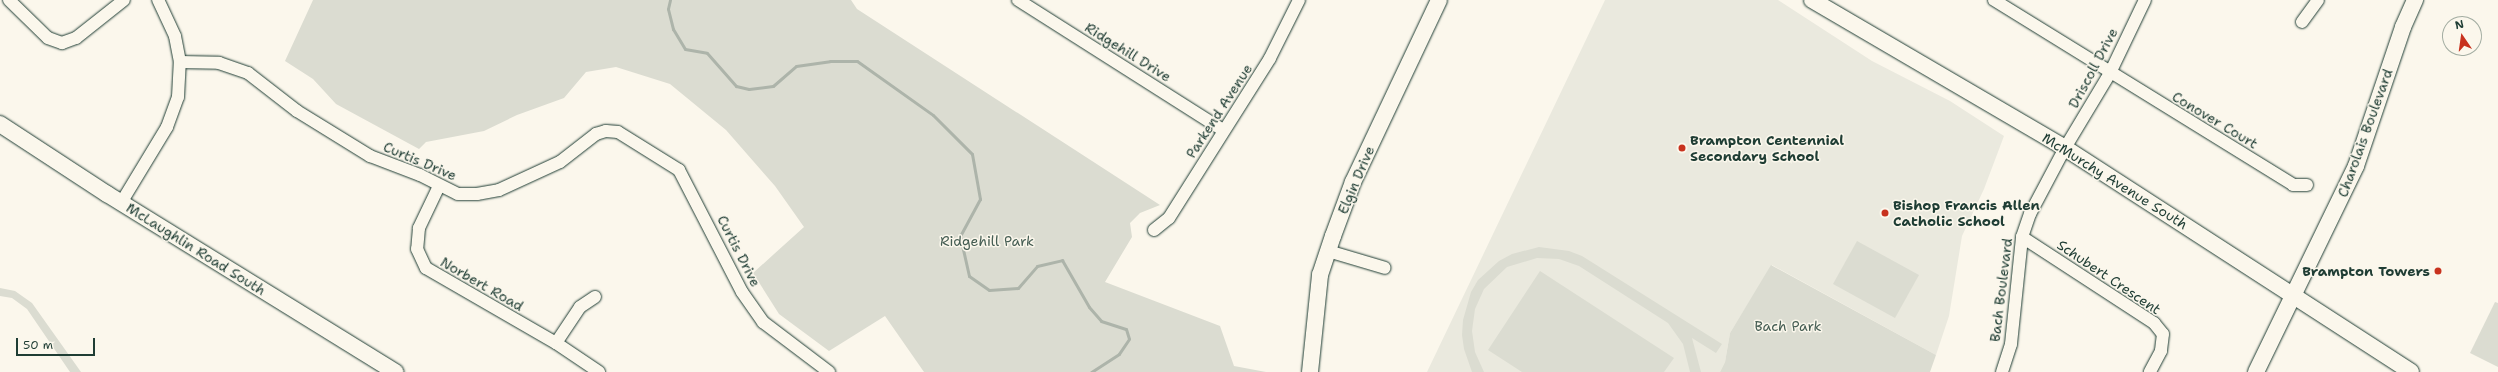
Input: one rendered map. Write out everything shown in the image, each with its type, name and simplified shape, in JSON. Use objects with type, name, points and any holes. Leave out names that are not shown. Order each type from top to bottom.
[{"type":"street","points":[[9,0],[48,38],[62,43],[76,38],[124,0]]},
{"type":"street","points":[[121,203],[167,127],[178,97],[180,62],[175,36],[158,0]]},
{"type":"street","name":"Ridgehill Drive","points":[[1018,0],[1223,130]]},
{"type":"street","name":"Parkend Avenue","points":[[1154,230],[1169,218],[1223,130],[1270,58],[1299,0]]},
{"type":"street","name":"Elgin Drive","points":[[1310,372],[1320,275],[1328,251],[1353,182],[1439,0]]},
{"type":"street","name":"Conover Court","points":[[1994,0],[2293,185],[2307,185]]},
{"type":"street","name":"Driscoll Drive","points":[[2065,148],[2110,73],[2145,0]]},
{"type":"street","points":[[2302,22],[2318,0]]},
{"type":"street","name":"Charolais Boulevard","points":[[2256,372],[2356,166],[2403,27],[2415,0]]},
{"type":"street","name":"McMurchy Avenue South","points":[[1816,1],[2065,148],[2412,372]]},
{"type":"street","name":"Curtis Drive","points":[[180,62],[219,63],[248,73],[297,111],[370,156],[420,175],[439,186],[458,194],[477,194],[499,190],[560,162],[596,134],[618,132],[679,170],[742,292],[763,322],[825,371]]},
{"type":"street","name":"McLaughlin Road South","points":[[0,124],[121,203],[395,372]]},
{"type":"street","name":"Bach Boulevard","points":[[2002,372],[2011,344],[2022,237],[2030,214],[2065,148]]},
{"type":"street","name":"Norbert Road","points":[[439,186],[419,228],[417,249],[426,268],[556,343],[599,372]]},
{"type":"street","name":"Schubert Crescent","points":[[2022,237],[2154,323],[2163,334],[2161,351],[2150,372]]},
{"type":"street","points":[[1328,251],[1385,268]]},
{"type":"street","points":[[556,343],[580,307],[595,297]]},
{"type":"shaded area","name":"Brampton Centennial Secondary School","points":[[1605,0],[1778,0],[1872,61],[1950,101],[2004,136],[1984,189],[1962,236],[1949,316],[1936,355],[1772,265],[1730,333],[1725,362],[1720,372],[1427,372]]},
{"type":"green space","name":"Ridgehill Park","points":[[313,0],[851,0],[857,9],[1160,205],[1140,213],[1130,223],[1132,237],[1105,282],[1220,326],[1234,366],[1266,372],[924,372],[885,316],[829,351],[779,314],[753,273],[804,227],[775,186],[726,130],[670,84],[616,67],[586,72],[564,98],[517,115],[484,131],[426,142],[419,149],[336,104],[313,79],[285,61]]},
{"type":"green space","points":[[1857,241],[1919,275],[1895,318],[1833,284]]},
{"type":"green space","points":[[1539,247],[1569,251],[1582,256],[1722,344],[1716,353],[1692,338],[1701,372],[1690,372],[1683,344],[1668,323],[1579,266],[1559,259],[1537,258],[1507,267],[1484,289],[1475,309],[1472,331],[1475,352],[1484,372],[1472,372],[1464,349],[1462,335],[1463,320],[1471,292],[1478,280],[1499,261],[1512,254]]},
{"type":"green space","name":"Bach Park","points":[[1771,265],[1936,355],[1930,372],[1720,372],[1725,362],[1730,333]]},
{"type":"green space","points":[[1540,271],[1674,358],[1664,372],[1522,372],[1488,350]]},
{"type":"green space","points":[[0,288],[15,291],[32,303],[81,372],[70,372],[27,309],[12,298],[0,296]]},
{"type":"green space","points":[[2495,302],[2498,303],[2498,367],[2470,353]]},
{"type":"waterway","points":[[670,0],[668,9],[673,29],[685,49],[707,53],[736,86],[749,89],[773,86],[796,66],[830,61],[857,61],[933,115],[972,154],[980,199],[960,236],[969,276],[989,290],[1018,288],[1037,266],[1062,260],[1089,307],[1101,321],[1126,329],[1129,339],[1119,354],[1091,372]]},
{"type":"place","name":"Brampton Centennial Secondary School","points":[[1682,148]]},
{"type":"place","name":"Bishop Francis Allen Catholic School","points":[[1885,213]]},
{"type":"place","name":"Brampton Towers","points":[[2438,271]]}]
